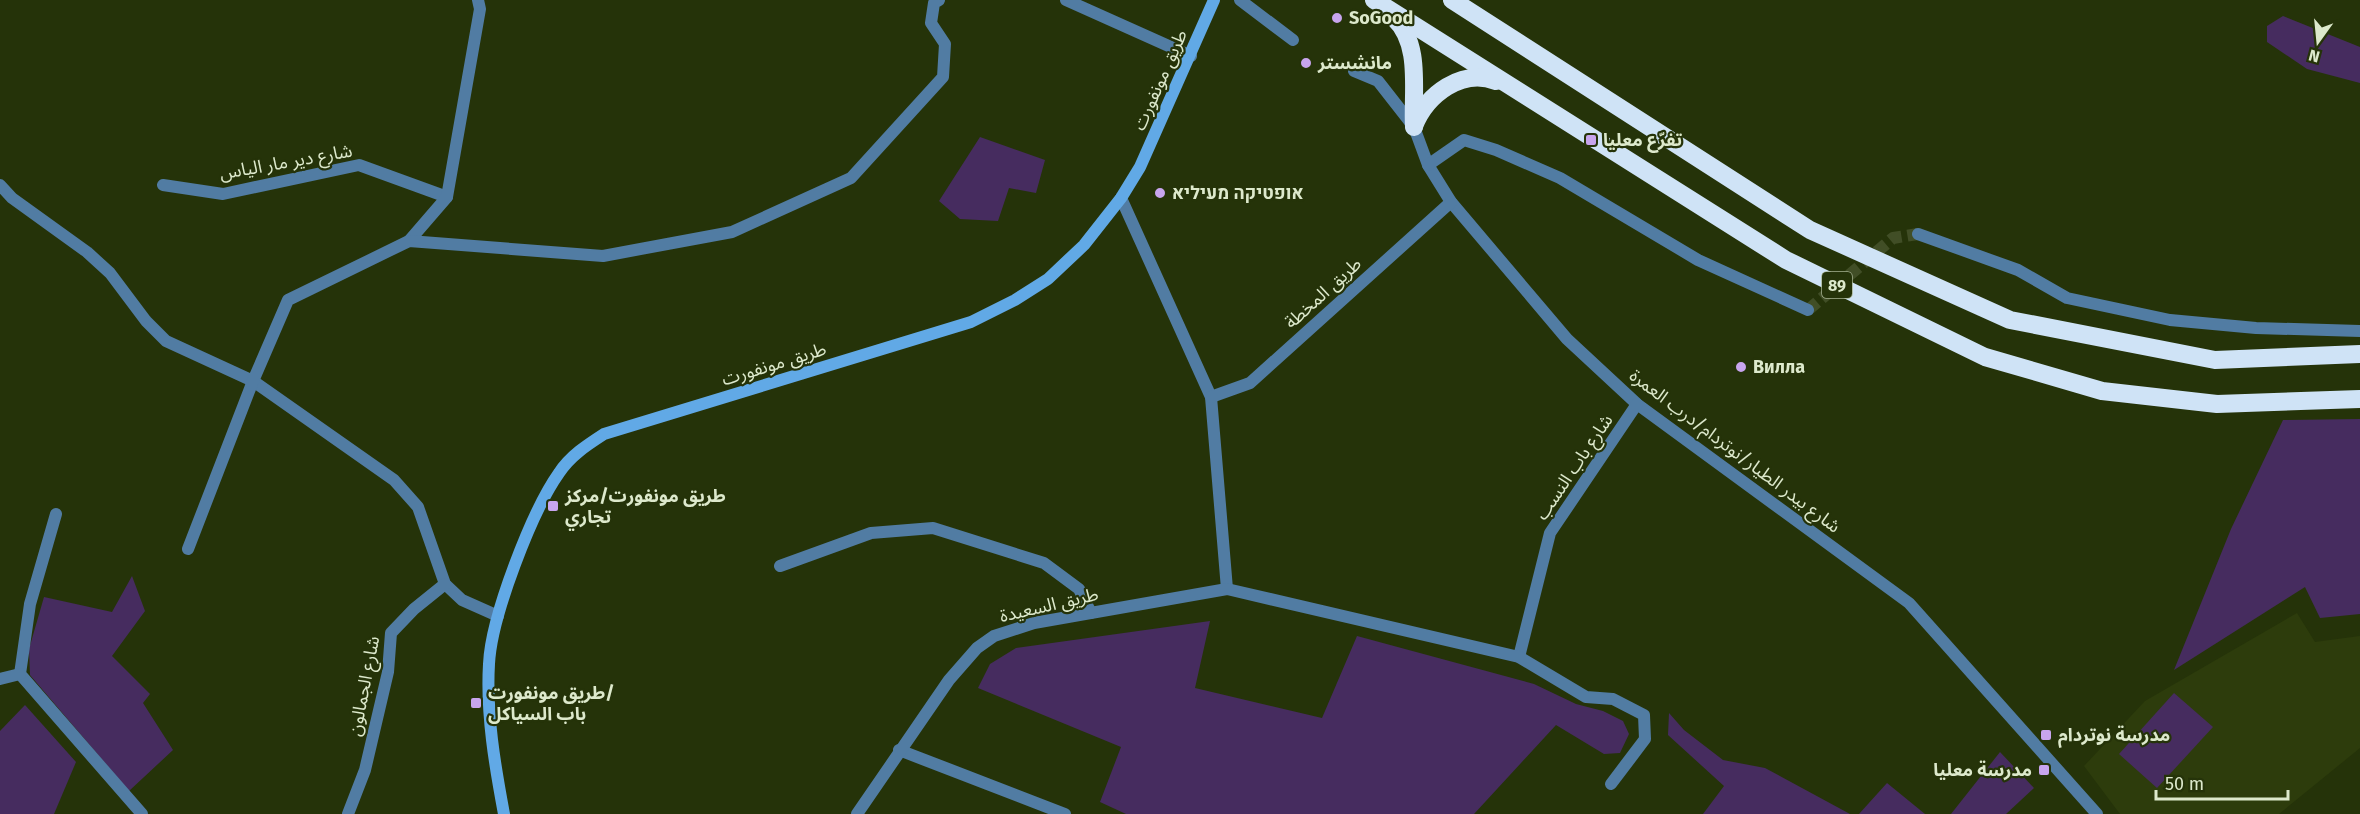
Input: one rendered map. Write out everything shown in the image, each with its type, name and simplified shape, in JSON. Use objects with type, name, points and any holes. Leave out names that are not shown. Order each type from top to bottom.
[{"type":"highway","name":"89","points":[[1374,0],[1786,260],[1985,357],[2114,392],[2217,404],[2360,399]]},
{"type":"highway","points":[[1374,0],[1404,28],[1413,56],[1414,127]]},
{"type":"highway","name":"89","points":[[1452,0],[1810,230],[2010,320],[2215,360],[2360,354]]},
{"type":"highway","points":[[1414,127],[1420,111],[1431,99],[1455,81],[1485,77],[1512,87]]},
{"type":"main road","name":"طريق مونفورت","points":[[504,814],[494,759],[489,663],[498,616],[536,510],[560,471],[584,447],[604,434],[970,322],[1015,300],[1048,279],[1084,245],[1121,198],[1140,167],[1209,18],[1214,0]]},
{"type":"main road","name":"طريق مونفورت","points":[[1209,18],[1222,0]]},
{"type":"street","points":[[188,549],[253,381],[288,300],[410,242],[447,197],[480,9],[478,0]]},
{"type":"street","points":[[410,242],[603,256],[732,232],[851,178],[943,77],[945,44],[931,23],[934,3],[939,0]]},
{"type":"street","points":[[1066,0],[1191,56]]},
{"type":"street","points":[[1240,0],[1293,40]]},
{"type":"street","name":"شارع بيدر الطيار/نوتردام/درب العمرة","points":[[1354,71],[1378,81],[1414,127],[1428,165],[1451,202],[1567,339],[1637,404],[1909,603],[2097,814]]},
{"type":"street","points":[[1428,165],[1464,140],[1496,150],[1560,178],[1698,260],[1808,310]]},
{"type":"street","name":"شارع دير مار الياس","points":[[163,185],[223,194],[359,165],[447,197]]},
{"type":"street","points":[[0,185],[12,198],[87,252],[110,273],[146,321],[166,341],[253,381],[394,480],[418,507],[445,584],[462,600],[498,616]]},
{"type":"street","points":[[1121,198],[1211,397],[1227,590]]},
{"type":"street","name":"طريق المخطة","points":[[1211,397],[1250,383],[1451,202]]},
{"type":"street","points":[[1918,234],[2018,270],[2067,298],[2170,320],[2256,328],[2360,331]]},
{"type":"street","name":"شارع باب النسب","points":[[1519,657],[1550,534],[1637,404]]},
{"type":"street","points":[[56,514],[30,604],[20,674],[142,814]]},
{"type":"street","points":[[780,566],[871,533],[933,528],[1044,563],[1079,589],[1091,613]]},
{"type":"street","name":"شارع الجمالون","points":[[348,814],[365,770],[388,672],[392,633],[414,609],[445,584]]},
{"type":"street","name":"طريق السعيدة","points":[[857,814],[949,680],[977,648],[994,636],[1034,623],[1227,590],[1519,657],[1586,697],[1613,699],[1644,715],[1645,739],[1611,784]]},
{"type":"street","points":[[0,680],[20,674]]},
{"type":"street","points":[[899,750],[1065,814]]},
{"type":"shaded area","points":[[2283,16],[2360,47],[2360,83],[2307,69],[2267,42],[2267,26]]},
{"type":"shaded area","points":[[980,137],[1045,160],[1036,193],[1009,188],[998,221],[960,219],[939,201]]},
{"type":"shaded area","points":[[2360,419],[2360,614],[2320,618],[2305,587],[2174,670],[2231,529],[2283,420]]},
{"type":"shaded area","points":[[132,576],[145,611],[112,656],[150,694],[143,703],[173,750],[129,791],[30,675],[29,649],[44,597],[112,612]]},
{"type":"shaded area","points":[[2297,613],[2315,642],[2360,636],[2360,748],[2279,814],[2120,814],[2084,766],[2145,701]]},
{"type":"shaded area","points":[[1210,621],[1195,688],[1322,718],[1357,636],[1534,684],[1576,704],[1603,711],[1623,721],[1629,734],[1620,753],[1604,754],[1556,725],[1474,814],[1126,814],[1100,802],[1121,747],[978,688],[990,664],[1016,648]]},
{"type":"shaded area","points":[[2174,693],[2213,727],[2157,788],[2119,754]]},
{"type":"shaded area","points":[[25,705],[76,762],[54,814],[0,814],[0,731]]},
{"type":"shaded area","points":[[1669,713],[1684,730],[1723,760],[1765,768],[1850,814],[1703,814],[1724,786],[1668,735]]},
{"type":"shaded area","points":[[2000,752],[2034,788],[2006,814],[1951,814]]},
{"type":"shaded area","points":[[1887,783],[1925,814],[1859,814]]},
{"type":"tunnel","points":[[1808,310],[1893,238],[1918,234]]},
{"type":"place","name":"SoGood","points":[[1337,18]]},
{"type":"place","name":"مانشستر","points":[[1306,63]]},
{"type":"place","name":"تفرّع معليا","points":[[1591,140]]},
{"type":"place","name":"אופטיקה מעיליא","points":[[1160,193]]},
{"type":"place","name":"Вилла","points":[[1741,367]]},
{"type":"place","name":"طريق مونفورت/مركز تجاري","points":[[553,506]]},
{"type":"place","name":"طريق مونفورت/ باب السياكل","points":[[476,703]]},
{"type":"place","name":"مدرسة نوتردام","points":[[2046,735]]},
{"type":"place","name":"مدرسة معليا","points":[[2044,770]]}]
